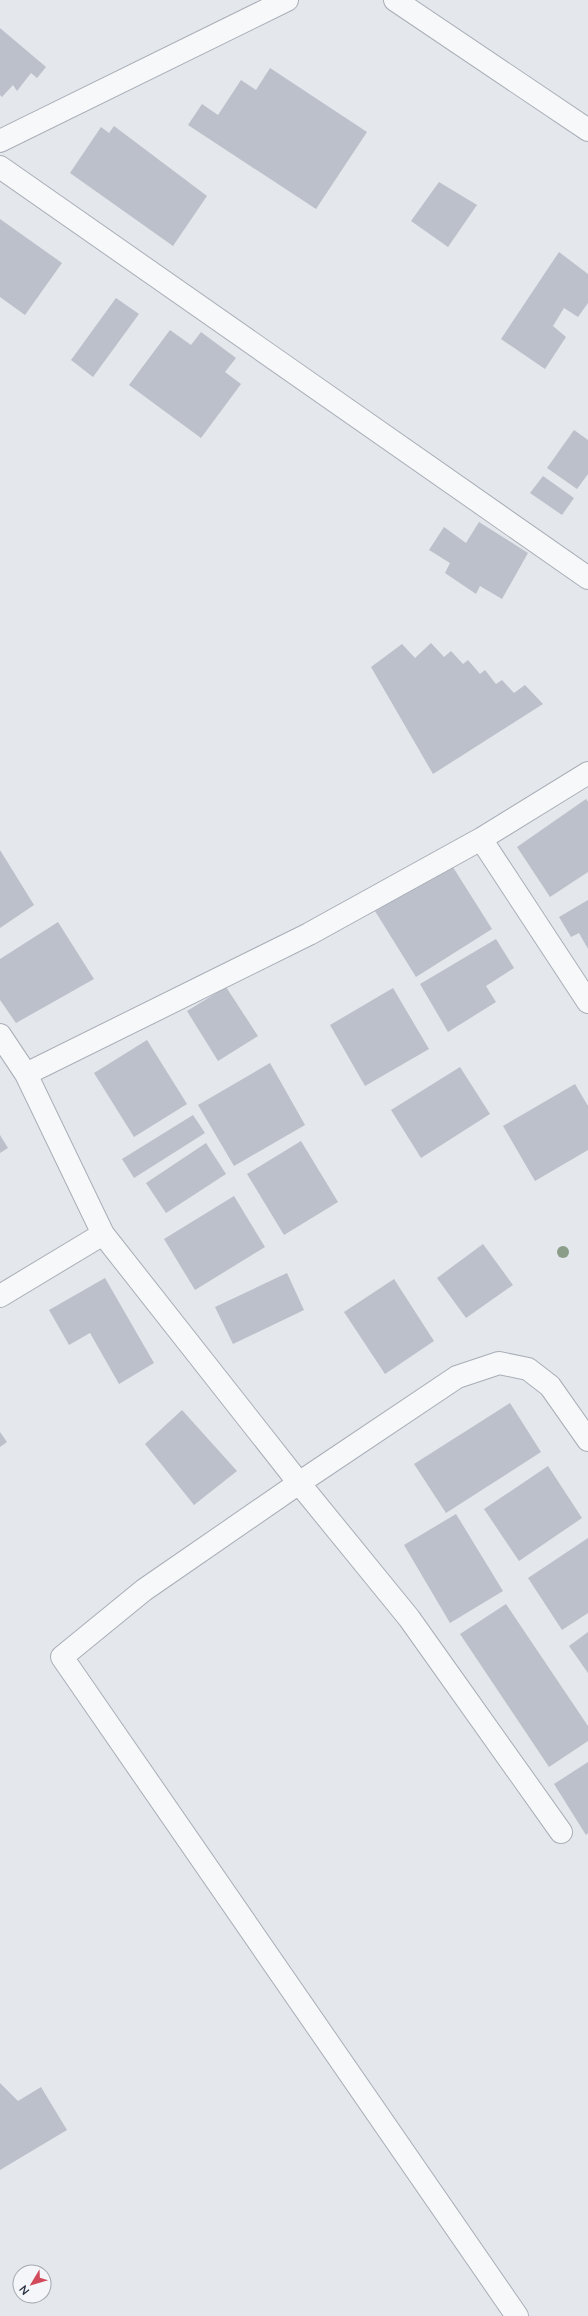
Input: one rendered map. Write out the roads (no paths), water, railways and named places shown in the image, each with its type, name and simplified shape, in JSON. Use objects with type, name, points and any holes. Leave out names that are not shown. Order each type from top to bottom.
[{"type":"street","points":[[0,141],[287,0]]},
{"type":"street","points":[[395,0],[588,130]]},
{"type":"street","points":[[0,167],[588,578]]},
{"type":"street","points":[[26,1074],[309,934],[481,839],[588,773]]},
{"type":"street","points":[[481,839],[588,1002]]},
{"type":"street","points":[[0,1034],[26,1074],[103,1234],[299,1483],[409,1618],[561,1832]]},
{"type":"street","points":[[0,1296],[103,1234]]},
{"type":"street","points":[[516,2316],[62,1657],[144,1590],[299,1483],[457,1377],[499,1363],[528,1368],[550,1386],[588,1440]]}]
